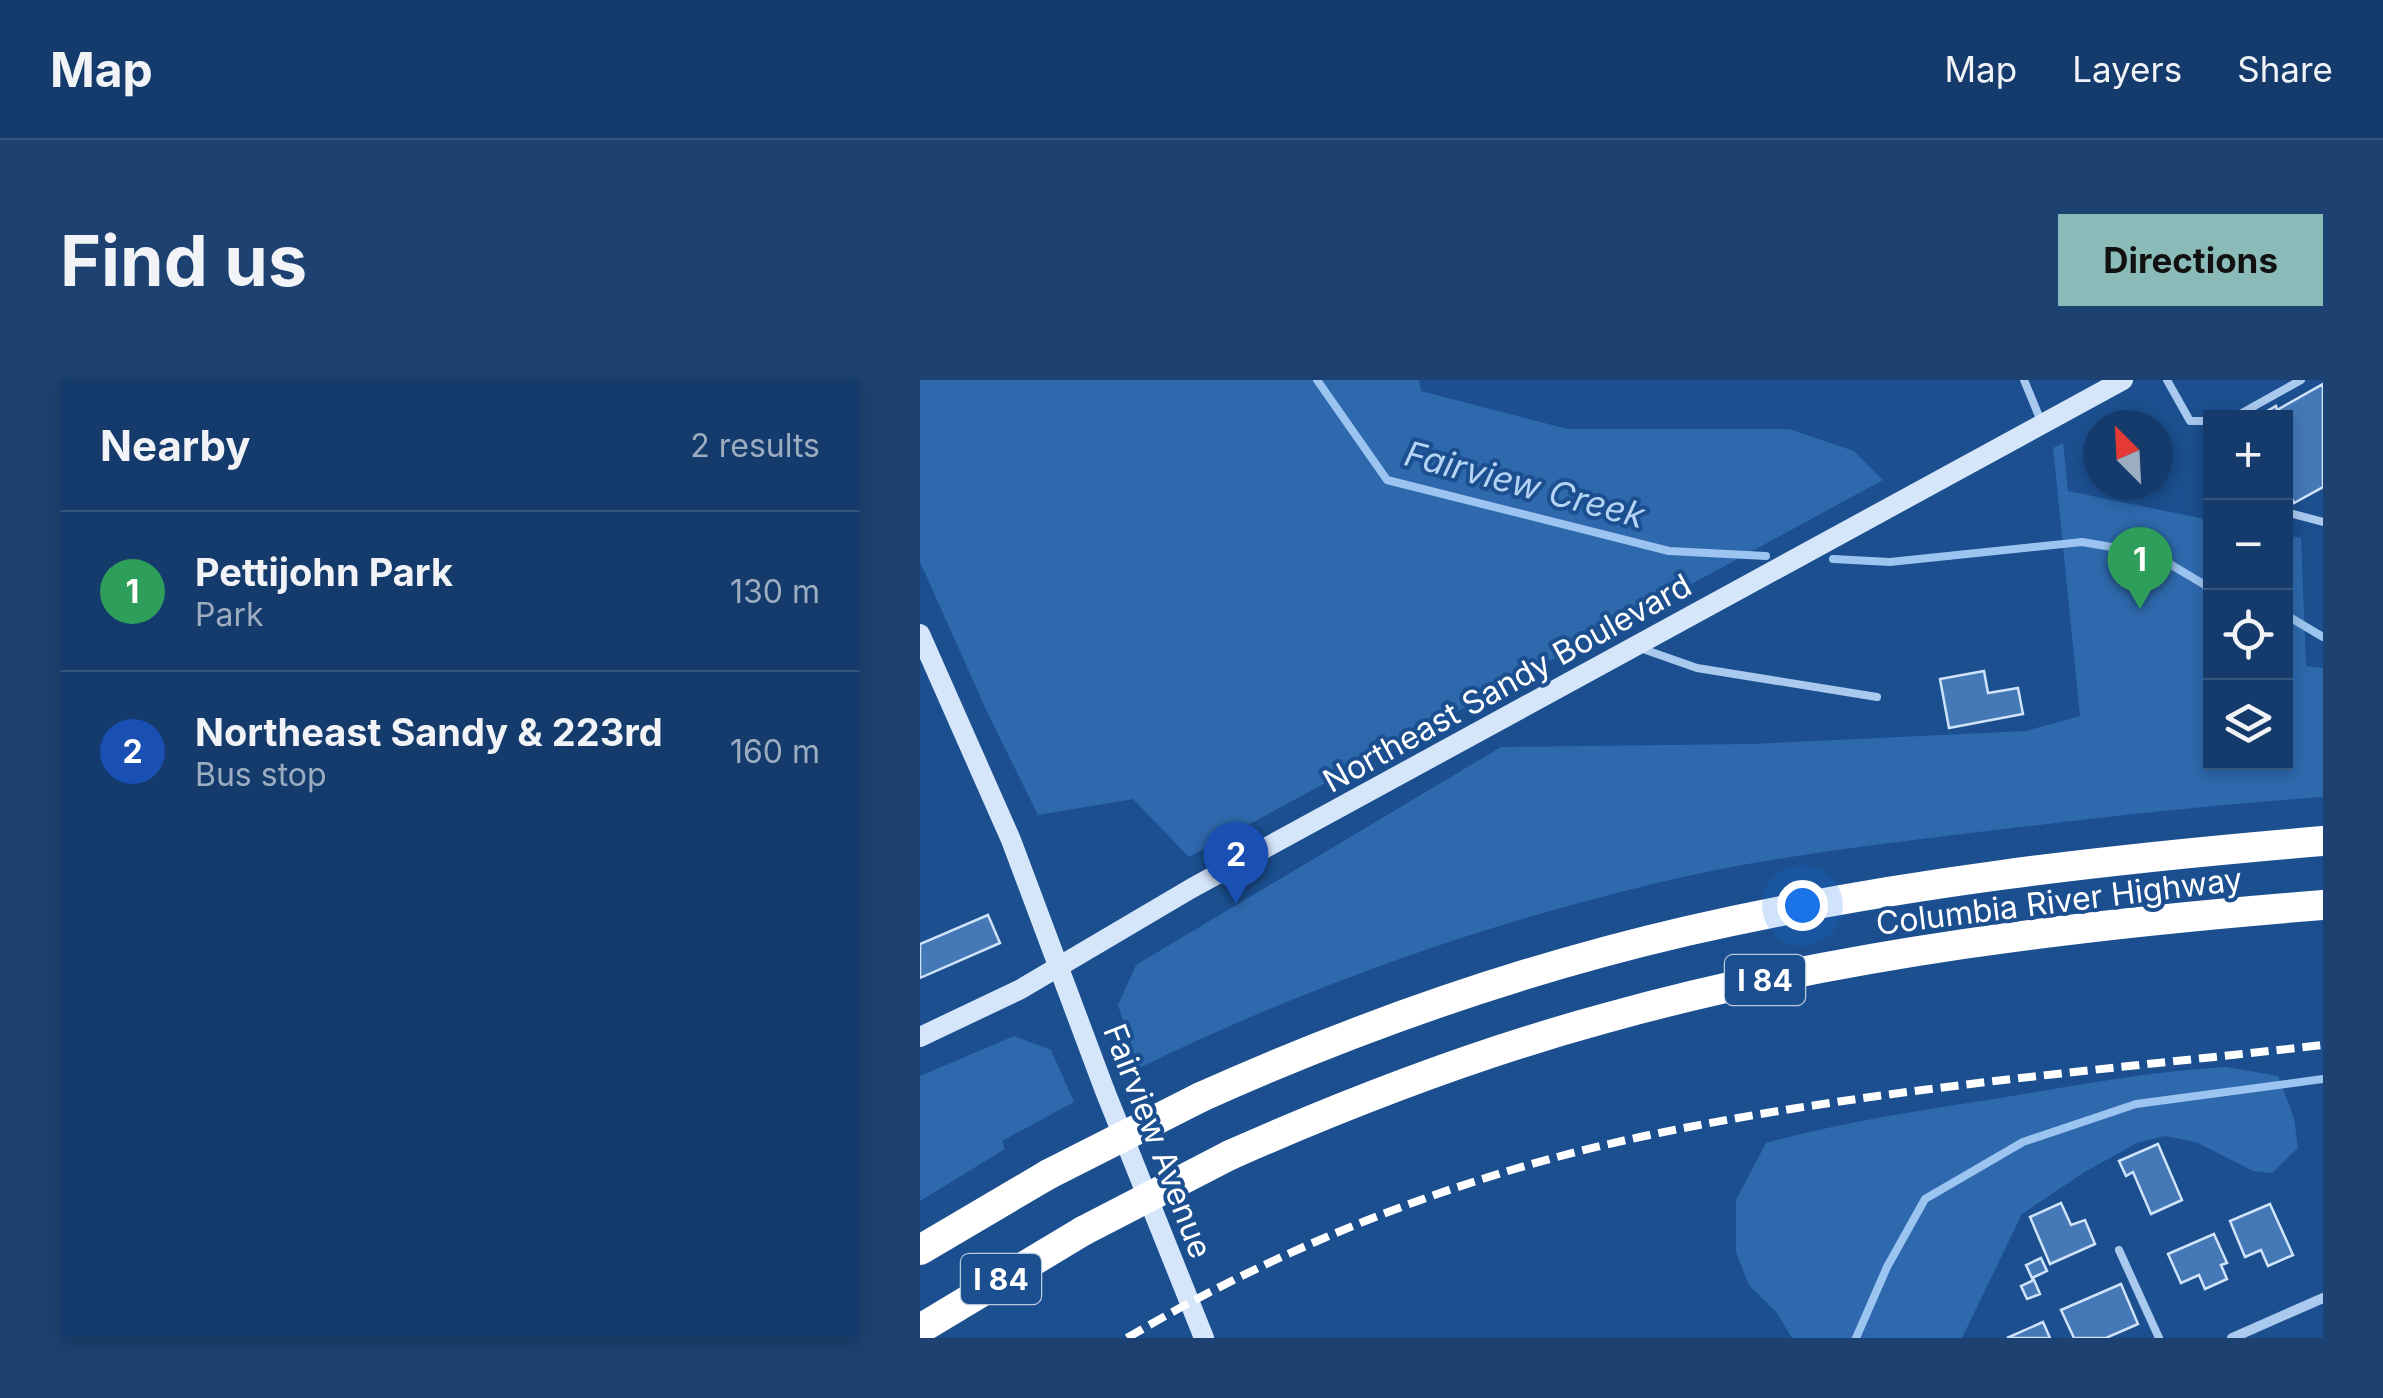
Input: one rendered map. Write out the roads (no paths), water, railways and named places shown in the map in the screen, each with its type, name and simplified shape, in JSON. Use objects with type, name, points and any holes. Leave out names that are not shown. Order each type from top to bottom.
[{"type":"highway","name":"Columbia River Highway","points":[[920,1250],[1048,1174],[1201,1097],[1290,1057],[1464,994],[1687,931],[1940,882],[2147,856],[2323,841]]},
{"type":"highway","name":"Columbia River Highway","points":[[920,1329],[1082,1231],[1230,1155],[1450,1066],[1591,1022],[1706,993],[1942,948],[2157,920],[2323,905]]},
{"type":"main road","name":"Northeast Sandy Boulevard","points":[[920,1038],[1021,989],[1192,888],[2124,380]]},
{"type":"main road","name":"Fairview Avenue","points":[[920,636],[1011,840],[1204,1338]]},
{"type":"street","points":[[2232,1338],[2323,1298]]},
{"type":"lane","points":[[2024,380],[2042,425]]},
{"type":"lane","points":[[2166,380],[2190,422],[2203,423]]},
{"type":"lane","points":[[2247,410],[2301,380]]},
{"type":"lane","points":[[2293,514],[2323,522]]},
{"type":"lane","points":[[1636,646],[1697,668],[1877,696]]},
{"type":"lane","points":[[2119,1250],[2159,1338]]},
{"type":"waterway","name":"Fairview Creek","points":[[1317,380],[1387,480],[1669,551],[1766,556]]},
{"type":"waterway","name":"Fairview Creek","points":[[1833,559],[1890,562],[2082,542],[2153,554],[2203,584]]},
{"type":"waterway","name":"Fairview Creek","points":[[2293,619],[2323,637]]},
{"type":"waterway","name":"Fairview Creek","points":[[1856,1338],[1887,1267],[1925,1199],[2023,1142],[2136,1104],[2323,1079]]},
{"type":"railway","points":[[1127,1338],[1248,1273],[1376,1217],[1507,1171],[1573,1153],[1810,1106],[2323,1045]]},
{"type":"place","name":"Pettijohn Park","points":[[2140,609]]},
{"type":"place","name":"Northeast Sandy & 223rd","points":[[1236,904]]}]
